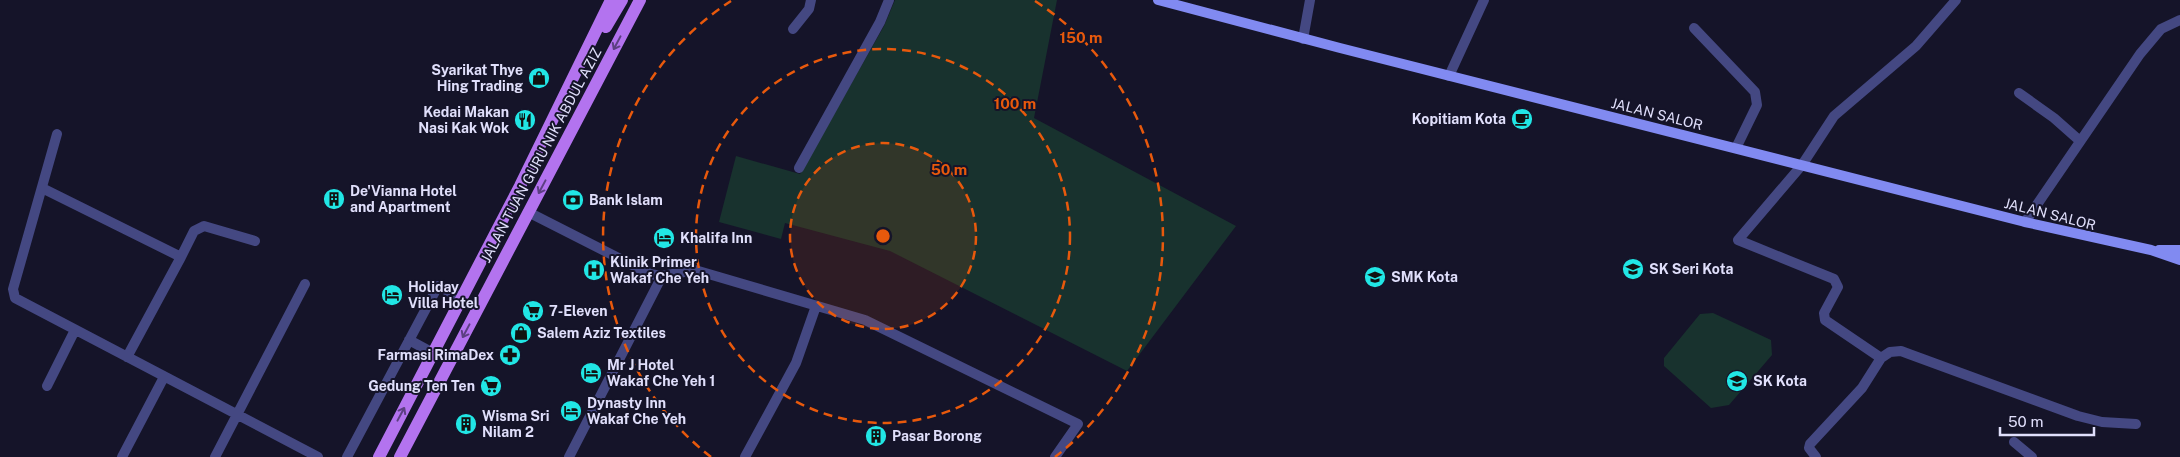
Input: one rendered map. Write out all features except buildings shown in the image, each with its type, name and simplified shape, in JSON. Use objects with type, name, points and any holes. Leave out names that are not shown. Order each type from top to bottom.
[{"type":"main road","name":"JALAN TUAN GURU NIK ABDUL AZIZ","points":[[379,457],[573,80],[611,0]]},
{"type":"main road","points":[[573,80],[622,0]]},
{"type":"main road","name":"JALAN TUAN GURU NIK ABDUL AZIZ","points":[[400,457],[640,0]]},
{"type":"main road","name":"JALAN SALOR","points":[[1158,0],[1303,39],[2025,222],[2151,250],[2180,260]]},
{"type":"main road","name":"JALAN SALOR","points":[[2151,250],[2180,250]]},
{"type":"street","points":[[793,29],[809,10],[811,0]]},
{"type":"street","points":[[799,168],[880,22],[889,0]]},
{"type":"street","points":[[1303,39],[1311,6],[1310,0]]},
{"type":"street","points":[[1449,76],[1484,0]]},
{"type":"street","points":[[1881,358],[1825,320],[1824,313],[1838,287],[1834,278],[1738,240],[1802,165],[1834,116],[1916,46],[1956,0]]},
{"type":"street","points":[[2025,222],[2150,42],[2161,29],[2180,20]]},
{"type":"street","points":[[1694,28],[1755,92],[1758,98],[1757,105],[1736,148]]},
{"type":"street","points":[[2019,93],[2054,118],[2080,141]]},
{"type":"street","points":[[57,134],[12,292],[18,300],[318,457]]},
{"type":"street","points":[[42,188],[181,257]]},
{"type":"street","points":[[528,212],[640,269],[662,276],[695,270],[865,320],[1078,424],[1055,457]]},
{"type":"street","points":[[128,357],[194,231],[204,226],[255,241]]},
{"type":"street","points":[[569,457],[662,276]]},
{"type":"street","points":[[215,457],[305,284]]},
{"type":"street","points":[[347,457],[438,286],[462,298]]},
{"type":"street","points":[[745,457],[796,363],[816,306]]},
{"type":"street","points":[[46,386],[76,330]]},
{"type":"street","points":[[409,340],[433,353]]},
{"type":"street","points":[[1816,457],[1809,448],[1810,444],[1862,388],[1881,358],[1890,352],[1901,351],[2078,416],[2136,424]]},
{"type":"street","points":[[122,457],[164,377]]},
{"type":"street","points":[[2014,442],[2032,457]]},
{"type":"green space","points":[[895,0],[1057,0],[1034,118],[1236,226],[1127,371],[890,251],[785,223],[781,239],[719,222],[736,156],[800,174],[884,26]]},
{"type":"green space","points":[[1713,313],[1771,340],[1772,355],[1729,405],[1711,408],[1664,366],[1664,358],[1700,314]]},
{"type":"place","name":"Syarikat Thye Hing Trading","points":[[539,78]]},
{"type":"place","name":"Kopitiam Kota","points":[[1522,119]]},
{"type":"place","name":"Kedai Makan Nasi Kak Wok","points":[[525,120]]},
{"type":"place","name":"De'Vianna Hotel and Apartment","points":[[334,199]]},
{"type":"place","name":"Bank Islam","points":[[573,200]]},
{"type":"place","name":"Khalifa Inn","points":[[664,238]]},
{"type":"place","name":"SK Seri Kota","points":[[1633,269]]},
{"type":"place","name":"Klinik Primer Wakaf Che Yeh","points":[[594,270]]},
{"type":"place","name":"SMK Kota","points":[[1375,277]]},
{"type":"place","name":"Holiday Villa Hotel","points":[[392,295]]},
{"type":"place","name":"7-Eleven","points":[[533,311]]},
{"type":"place","name":"Salem Aziz Textiles","points":[[521,333]]},
{"type":"place","name":"Farmasi RimaDex","points":[[510,355]]},
{"type":"place","name":"Mr J Hotel Wakaf Che Yeh 1","points":[[591,373]]},
{"type":"place","name":"SK Kota","points":[[1737,381]]},
{"type":"place","name":"Gedung Ten Ten","points":[[491,386]]},
{"type":"place","name":"Dynasty Inn Wakaf Che Yeh","points":[[571,411]]},
{"type":"place","name":"Wisma Sri Nilam 2","points":[[466,424]]},
{"type":"place","name":"Pasar Borong","points":[[876,436]]}]
